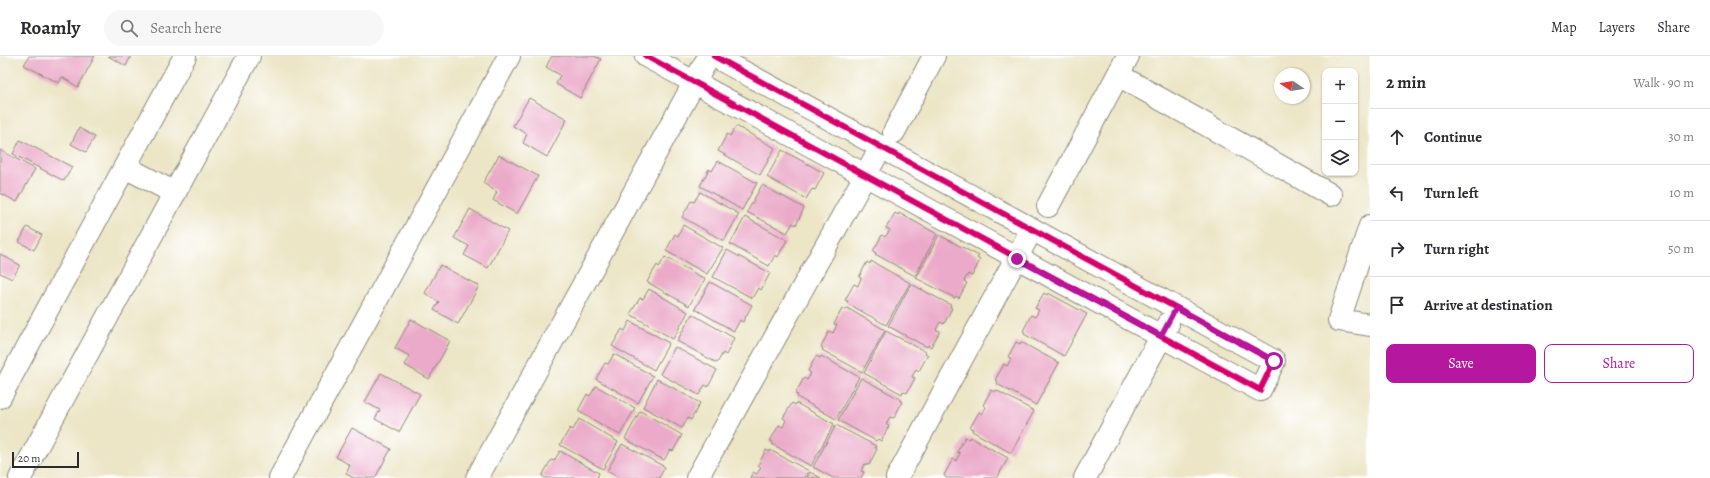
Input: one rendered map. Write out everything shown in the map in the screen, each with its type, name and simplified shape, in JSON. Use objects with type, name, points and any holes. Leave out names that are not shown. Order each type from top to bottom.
[{"type":"street","points":[[0,396],[185,56]]},
{"type":"street","points":[[20,478],[249,56]]},
{"type":"street","points":[[280,478],[509,56]]},
{"type":"street","points":[[646,56],[1260,390],[1274,361],[1032,229],[888,139],[714,56]]},
{"type":"street","points":[[477,478],[709,56]]},
{"type":"street","points":[[697,478],[934,56]]},
{"type":"street","points":[[1048,206],[1128,56]]},
{"type":"street","points":[[1118,75],[1331,195]]},
{"type":"street","points":[[125,167],[175,193]]},
{"type":"street","points":[[1370,226],[1339,320],[1370,325]]},
{"type":"street","points":[[897,478],[1032,229]]},
{"type":"street","points":[[1085,478],[1176,308]]},
{"type":"building","points":[[29,56],[95,56],[78,87],[62,77],[59,83],[24,65]]},
{"type":"building","points":[[108,56],[131,56],[126,66]]},
{"type":"building","points":[[552,56],[594,56],[601,59],[580,98],[556,84],[560,75],[546,67]]},
{"type":"building","points":[[529,98],[567,119],[547,157],[523,143],[527,134],[513,126]]},
{"type":"building","points":[[736,126],[775,148],[760,175],[718,151],[727,134],[730,136]]},
{"type":"building","points":[[79,128],[95,137],[86,152],[71,144]]},
{"type":"building","points":[[20,140],[72,167],[64,181],[13,154]]},
{"type":"building","points":[[0,150],[35,169],[17,202],[0,193]]},
{"type":"building","points":[[782,150],[824,173],[815,190],[812,189],[806,199],[767,177]]},
{"type":"building","points":[[499,155],[538,176],[517,214],[493,200],[497,192],[483,183]]},
{"type":"building","points":[[718,161],[757,183],[742,210],[700,186],[709,169],[712,171]]},
{"type":"building","points":[[762,185],[804,208],[796,225],[793,223],[787,233],[747,212]]},
{"type":"building","points":[[700,192],[739,214],[724,241],[682,217],[691,201],[694,202]]},
{"type":"building","points":[[470,209],[508,231],[488,268],[464,255],[469,246],[454,238]]},
{"type":"building","points":[[895,213],[898,215],[899,213],[937,234],[915,276],[875,254],[876,253],[873,251],[882,235],[885,237],[890,230],[886,228]]},
{"type":"building","points":[[745,217],[787,240],[778,257],[775,255],[769,266],[730,244]]},
{"type":"building","points":[[683,225],[723,248],[707,274],[666,251],[675,234],[678,236]]},
{"type":"building","points":[[27,227],[42,235],[34,250],[19,242]]},
{"type":"building","points":[[939,235],[979,256],[977,258],[980,260],[972,276],[968,274],[964,281],[967,283],[959,298],[956,296],[955,298],[916,278]]},
{"type":"building","points":[[727,250],[770,273],[761,290],[758,288],[752,298],[713,277]]},
{"type":"building","points":[[0,254],[20,265],[12,279],[0,273]]},
{"type":"building","points":[[665,257],[705,279],[689,306],[647,282],[657,265],[659,267]]},
{"type":"building","points":[[871,261],[910,283],[886,325],[847,303],[848,301],[845,300],[854,284],[858,286],[861,278],[859,277],[867,262],[870,264]]},
{"type":"building","points":[[440,265],[479,286],[458,324],[434,310],[439,302],[425,293]]},
{"type":"building","points":[[710,282],[752,305],[743,322],[740,320],[734,331],[695,309]]},
{"type":"building","points":[[911,284],[951,305],[950,307],[952,308],[944,324],[940,322],[936,330],[940,331],[931,347],[928,345],[927,347],[888,326]]},
{"type":"building","points":[[649,289],[688,312],[673,339],[630,314],[640,298],[643,299]]},
{"type":"building","points":[[1044,293],[1047,295],[1048,293],[1087,314],[1064,356],[1024,334],[1025,332],[1023,331],[1031,315],[1035,317],[1039,310],[1035,308]]},
{"type":"building","points":[[847,308],[885,330],[862,372],[822,350],[823,348],[821,347],[829,331],[833,333],[837,325],[834,324],[842,309],[846,310]]},
{"type":"building","points":[[692,314],[734,338],[726,355],[723,353],[717,363],[677,341]]},
{"type":"building","points":[[411,319],[450,341],[429,379],[405,365],[410,356],[395,348]]},
{"type":"building","points":[[630,321],[669,343],[654,370],[612,346],[622,329],[625,331]]},
{"type":"building","points":[[886,331],[926,352],[925,353],[928,355],[919,371],[916,369],[912,377],[915,378],[907,393],[903,391],[902,394],[864,373]]},
{"type":"building","points":[[1016,342],[1020,344],[1021,342],[1059,363],[1036,405],[997,384],[998,382],[995,380],[1004,364],[1007,366],[1011,359],[1008,357]]},
{"type":"building","points":[[675,347],[717,370],[708,387],[705,385],[699,395],[660,374]]},
{"type":"building","points":[[614,354],[653,376],[638,403],[596,379],[605,363],[608,364]]},
{"type":"building","points":[[816,356],[820,358],[821,356],[859,377],[836,419],[797,397],[798,395],[795,394],[804,378],[807,380],[811,373],[808,371]]},
{"type":"building","points":[[381,373],[420,394],[399,432],[375,419],[380,410],[365,402]]},
{"type":"building","points":[[861,378],[900,399],[902,402],[894,418],[890,417],[886,424],[889,426],[881,441],[878,439],[876,441],[838,420]]},
{"type":"building","points":[[657,379],[700,403],[691,420],[688,418],[682,428],[643,407]]},
{"type":"building","points":[[596,386],[635,408],[620,435],[578,411],[587,394],[590,396]]},
{"type":"building","points":[[991,390],[995,392],[996,390],[1034,411],[1011,453],[972,431],[973,429],[970,428],[979,412],[982,414],[986,407],[983,405]]},
{"type":"building","points":[[792,403],[795,405],[796,403],[834,424],[811,466],[772,444],[773,442],[770,441],[779,425],[783,427],[786,420],[783,418]]},
{"type":"building","points":[[640,411],[682,435],[673,451],[670,450],[664,460],[625,439]]},
{"type":"building","points":[[579,419],[618,442],[603,469],[560,445],[570,428],[573,430]]},
{"type":"building","points":[[836,425],[876,446],[875,448],[877,449],[869,465],[865,464],[861,471],[864,472],[861,478],[833,478],[813,467]]},
{"type":"building","points":[[352,428],[391,449],[375,478],[354,478],[346,474],[350,465],[336,457]]},
{"type":"building","points":[[965,437],[969,439],[970,437],[1008,458],[997,478],[946,478],[944,475],[953,459],[956,461],[960,453],[957,452]]},
{"type":"building","points":[[622,444],[665,467],[659,478],[620,478],[607,471]]},
{"type":"building","points":[[766,450],[770,452],[770,450],[809,471],[805,478],[750,478],[753,472],[757,474],[761,467],[758,465]]},
{"type":"building","points":[[560,451],[599,473],[597,478],[545,478],[542,476],[551,460],[554,461]]},
{"type":"building","points":[[810,472],[821,478],[807,478]]},
{"type":"cycle path","points":[[646,56],[1260,390],[1274,361],[714,56]]},
{"type":"route","points":[[1017,259],[1161,336],[1176,308],[1274,361]]}]
